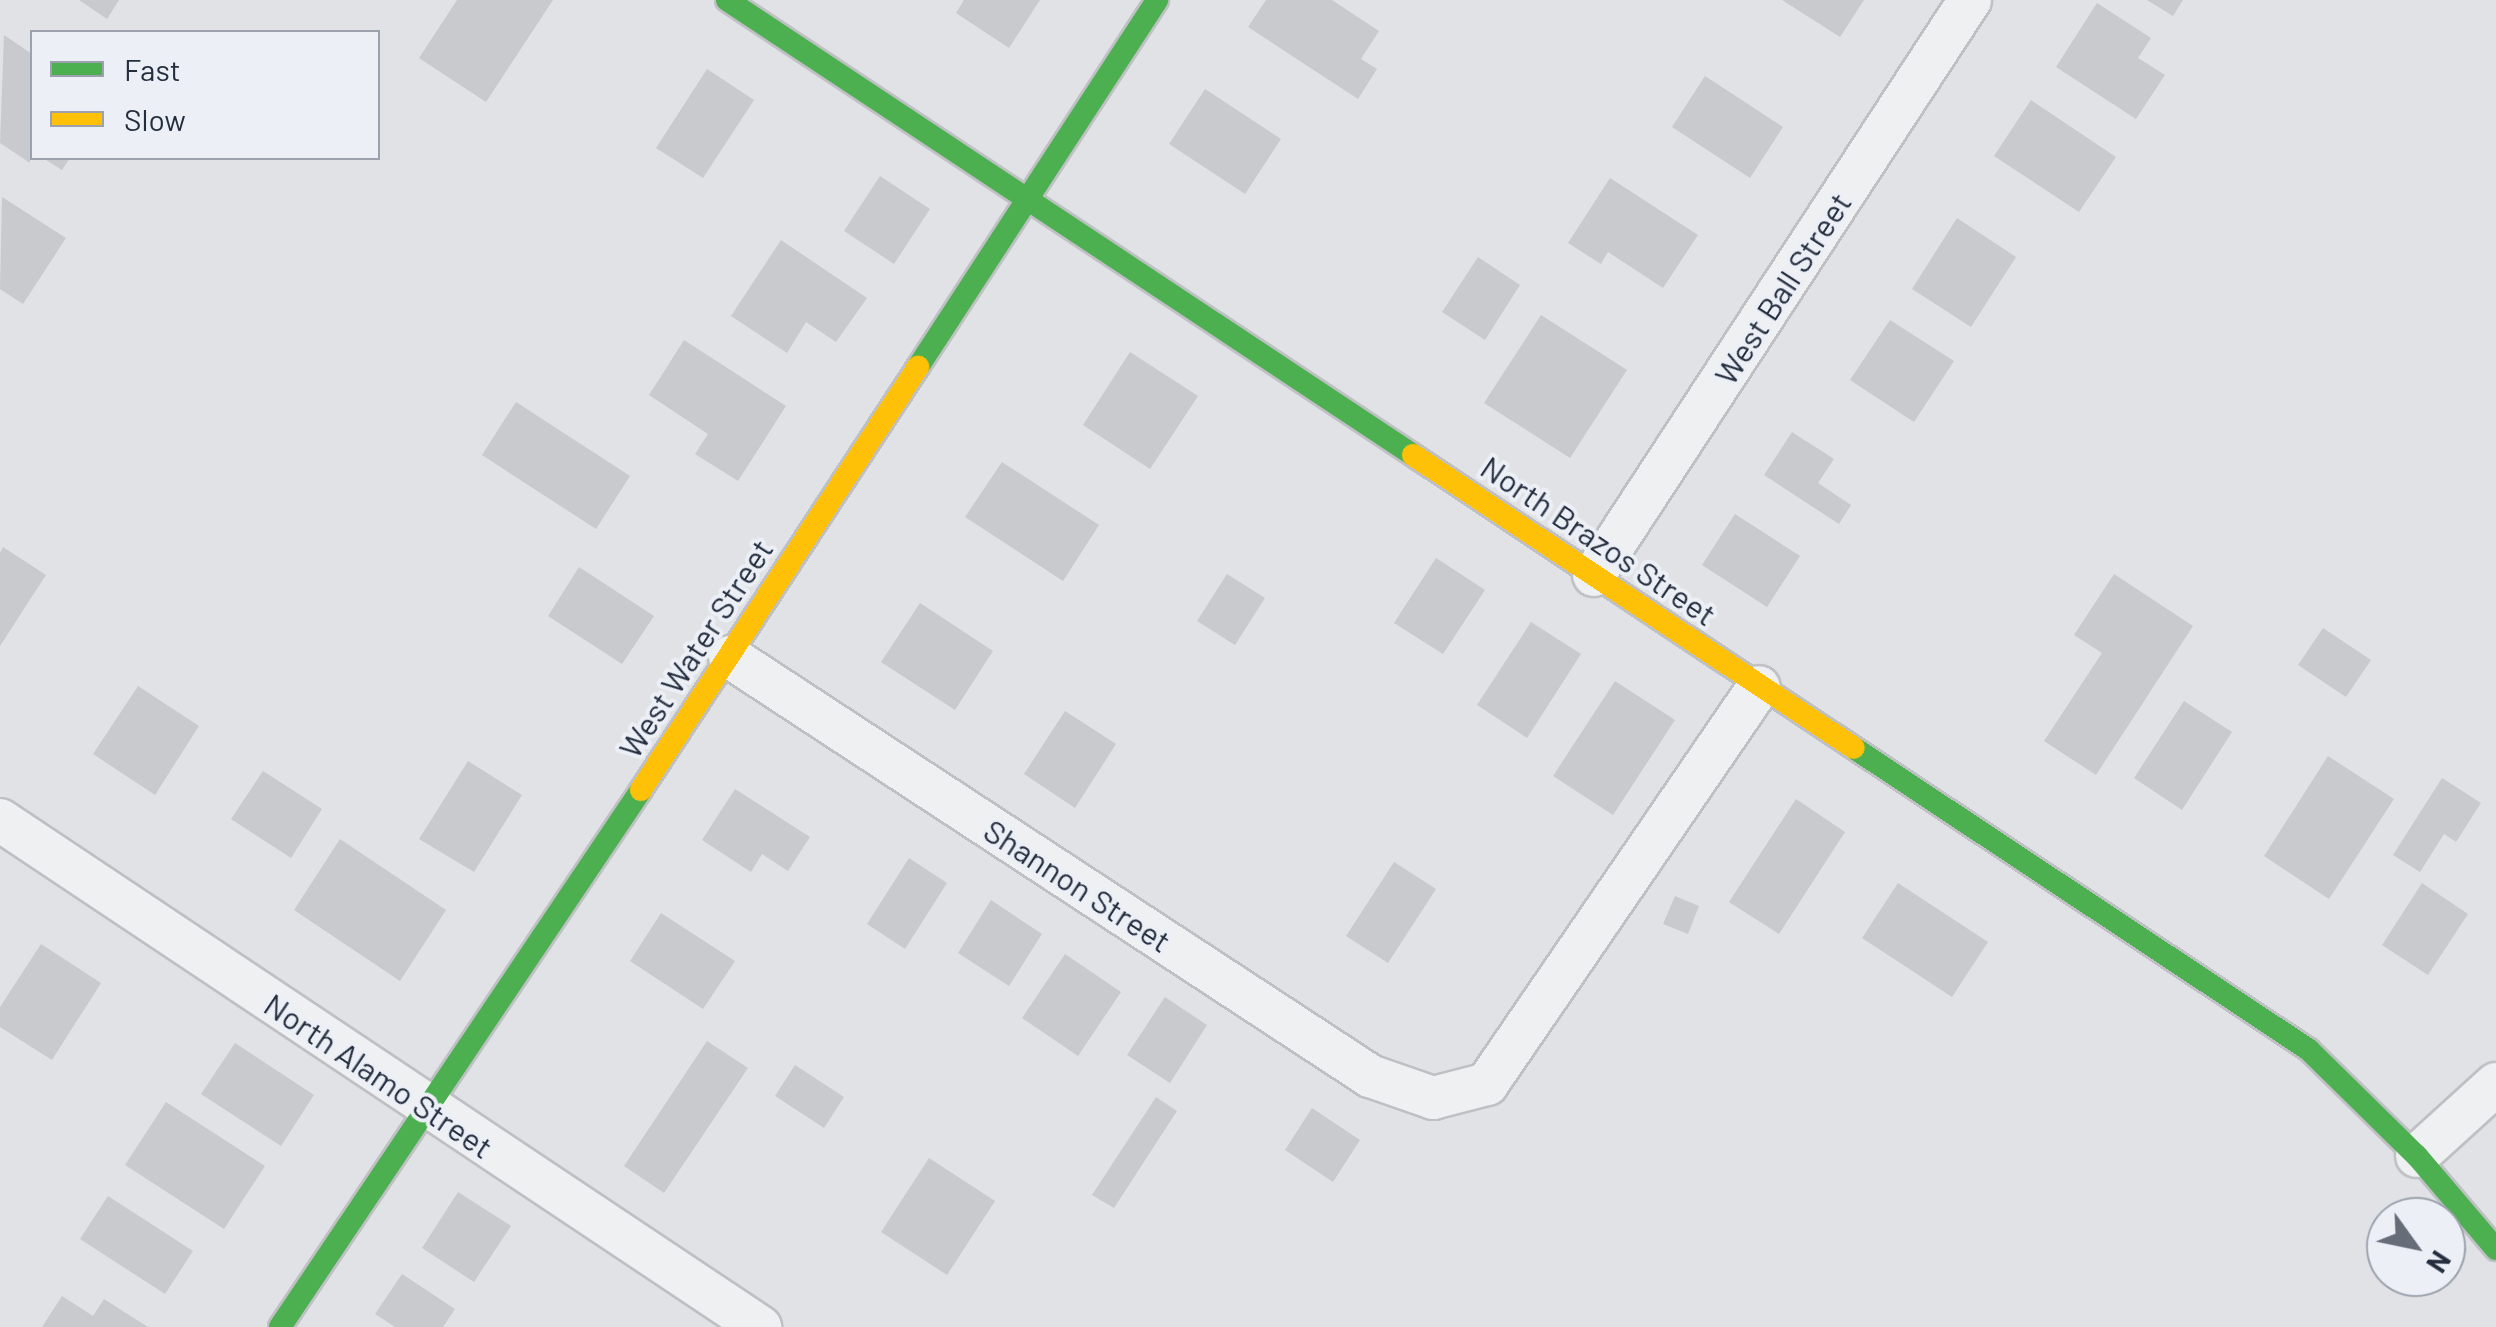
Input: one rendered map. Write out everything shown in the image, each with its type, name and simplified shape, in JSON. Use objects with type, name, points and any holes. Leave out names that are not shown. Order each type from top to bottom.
[{"type":"street","name":"North Brazos Street","points":[[726,0],[2309,1050],[2416,1156],[2496,1248]]},
{"type":"street","name":"West Water Street","points":[[280,1327],[730,657],[1156,0]]},
{"type":"street","name":"West Ball Street","points":[[1594,575],[1970,0]]},
{"type":"street","name":"Shannon Street","points":[[730,657],[1370,1076],[1433,1098],[1487,1084],[1759,687]]},
{"type":"street","name":"North Alamo Street","points":[[0,820],[760,1327]]},
{"type":"street","points":[[2416,1156],[2496,1084]]},
{"type":"building","points":[[79,0],[119,0],[107,19]]},
{"type":"building","points":[[457,0],[553,0],[486,102],[419,58]]},
{"type":"building","points":[[964,0],[1040,0],[1009,48],[956,13]]},
{"type":"building","points":[[1266,0],[1332,0],[1379,31],[1361,59],[1377,69],[1358,99],[1248,27]]},
{"type":"building","points":[[1782,0],[1864,0],[1840,37]]},
{"type":"building","points":[[2147,0],[2183,0],[2173,16]]},
{"type":"building","points":[[2097,3],[2151,38],[2138,58],[2165,75],[2136,119],[2056,67]]},
{"type":"building","points":[[4,35],[30,53],[30,163],[0,143]]},
{"type":"building","points":[[707,69],[754,100],[703,178],[656,148]]},
{"type":"building","points":[[1705,76],[1783,127],[1750,178],[1672,127]]},
{"type":"building","points":[[1205,89],[1281,139],[1245,194],[1169,144]]},
{"type":"building","points":[[2031,100],[2116,157],[2079,212],[1994,156]]},
{"type":"building","points":[[46,160],[69,160],[62,170]]},
{"type":"building","points":[[880,176],[930,209],[894,264],[844,231]]},
{"type":"building","points":[[1610,178],[1698,235],[1663,288],[1608,252],[1601,264],[1568,243]]},
{"type":"building","points":[[2,197],[66,238],[23,304],[0,289]]},
{"type":"building","points":[[1957,218],[2016,257],[1971,327],[1912,289]]},
{"type":"building","points":[[781,240],[867,298],[836,342],[806,322],[787,353],[731,316]]},
{"type":"building","points":[[1478,257],[1520,285],[1485,340],[1442,312]]},
{"type":"building","points":[[1541,315],[1627,370],[1570,458],[1484,403]]},
{"type":"building","points":[[1890,320],[1954,361],[1914,422],[1850,380]]},
{"type":"building","points":[[684,340],[786,406],[738,481],[695,454],[708,434],[649,395]]},
{"type":"building","points":[[1130,352],[1198,396],[1150,469],[1083,425]]},
{"type":"building","points":[[516,402],[630,476],[596,529],[482,455]]},
{"type":"building","points":[[1792,432],[1834,459],[1818,483],[1851,505],[1839,524],[1764,475]]},
{"type":"building","points":[[1002,462],[1099,525],[1063,581],[965,517]]},
{"type":"building","points":[[1735,514],[1800,556],[1767,607],[1702,565]]},
{"type":"building","points":[[3,547],[46,575],[0,646],[0,553]]},
{"type":"building","points":[[1436,558],[1485,590],[1443,654],[1394,623]]},
{"type":"building","points":[[579,567],[654,616],[622,664],[548,616]]},
{"type":"building","points":[[1227,574],[1265,598],[1235,645],[1197,621]]},
{"type":"building","points":[[2114,574],[2193,626],[2096,775],[2044,741],[2102,653],[2074,635]]},
{"type":"building","points":[[920,603],[993,651],[955,710],[881,662]]},
{"type":"building","points":[[1531,622],[1581,654],[1527,738],[1477,705]]},
{"type":"building","points":[[2323,628],[2371,660],[2346,697],[2298,665]]},
{"type":"building","points":[[1615,681],[1675,720],[1613,815],[1553,776]]},
{"type":"building","points":[[138,686],[199,726],[155,795],[93,754]]},
{"type":"building","points":[[2184,701],[2232,732],[2182,810],[2134,778]]},
{"type":"building","points":[[1065,711],[1116,744],[1075,808],[1024,774]]},
{"type":"building","points":[[2328,756],[2394,799],[2329,899],[2264,856]]},
{"type":"building","points":[[468,761],[522,795],[474,872],[419,839]]},
{"type":"building","points":[[263,771],[322,809],[291,858],[231,819]]},
{"type":"building","points":[[2442,778],[2481,803],[2456,842],[2444,834],[2420,872],[2393,855]]},
{"type":"building","points":[[735,789],[810,837],[788,871],[762,854],[751,872],[702,840]]},
{"type":"building","points":[[1796,799],[1845,832],[1779,934],[1729,902]]},
{"type":"building","points":[[340,839],[446,910],[400,981],[294,910]]},
{"type":"building","points":[[909,858],[947,883],[905,949],[867,924]]},
{"type":"building","points":[[1394,862],[1436,889],[1388,963],[1346,936]]},
{"type":"building","points":[[1898,883],[1988,942],[1952,997],[1862,938]]},
{"type":"building","points":[[2422,883],[2468,914],[2428,975],[2382,945]]},
{"type":"building","points":[[1675,896],[1699,906],[1688,934],[1663,924]]},
{"type":"building","points":[[991,900],[1042,934],[1009,986],[958,953]]},
{"type":"building","points":[[661,913],[735,961],[703,1009],[630,961]]},
{"type":"building","points":[[41,944],[101,983],[52,1060],[0,1027],[0,1007]]},
{"type":"building","points":[[1065,954],[1121,992],[1078,1056],[1022,1018]]},
{"type":"building","points":[[1165,997],[1207,1025],[1170,1083],[1127,1055]]},
{"type":"building","points":[[707,1041],[748,1068],[664,1193],[624,1166]]},
{"type":"building","points":[[235,1043],[314,1095],[281,1146],[201,1094]]},
{"type":"building","points":[[795,1065],[844,1097],[824,1128],[775,1096]]},
{"type":"building","points":[[1156,1097],[1177,1111],[1114,1208],[1092,1195]]},
{"type":"building","points":[[166,1102],[265,1166],[224,1229],[125,1165]]},
{"type":"building","points":[[1312,1108],[1360,1140],[1333,1182],[1285,1150]]},
{"type":"building","points":[[929,1158],[995,1201],[947,1275],[881,1232]]},
{"type":"building","points":[[458,1192],[511,1226],[474,1282],[422,1248]]},
{"type":"building","points":[[108,1196],[193,1251],[165,1294],[80,1239]]},
{"type":"building","points":[[402,1274],[455,1309],[443,1327],[395,1327],[375,1314]]},
{"type":"building","points":[[62,1296],[93,1316],[104,1299],[148,1327],[42,1327]]},
{"type":"traffic: fast","points":[[727,0],[1413,455]]},
{"type":"traffic: fast","points":[[918,367],[1157,0]]},
{"type":"traffic: fast","points":[[1854,748],[2309,1050],[2417,1156],[2496,1249]]},
{"type":"traffic: fast","points":[[280,1327],[641,790]]},
{"type":"traffic: slow","points":[[641,790],[918,367]]},
{"type":"traffic: slow","points":[[1413,455],[1854,748]]}]
